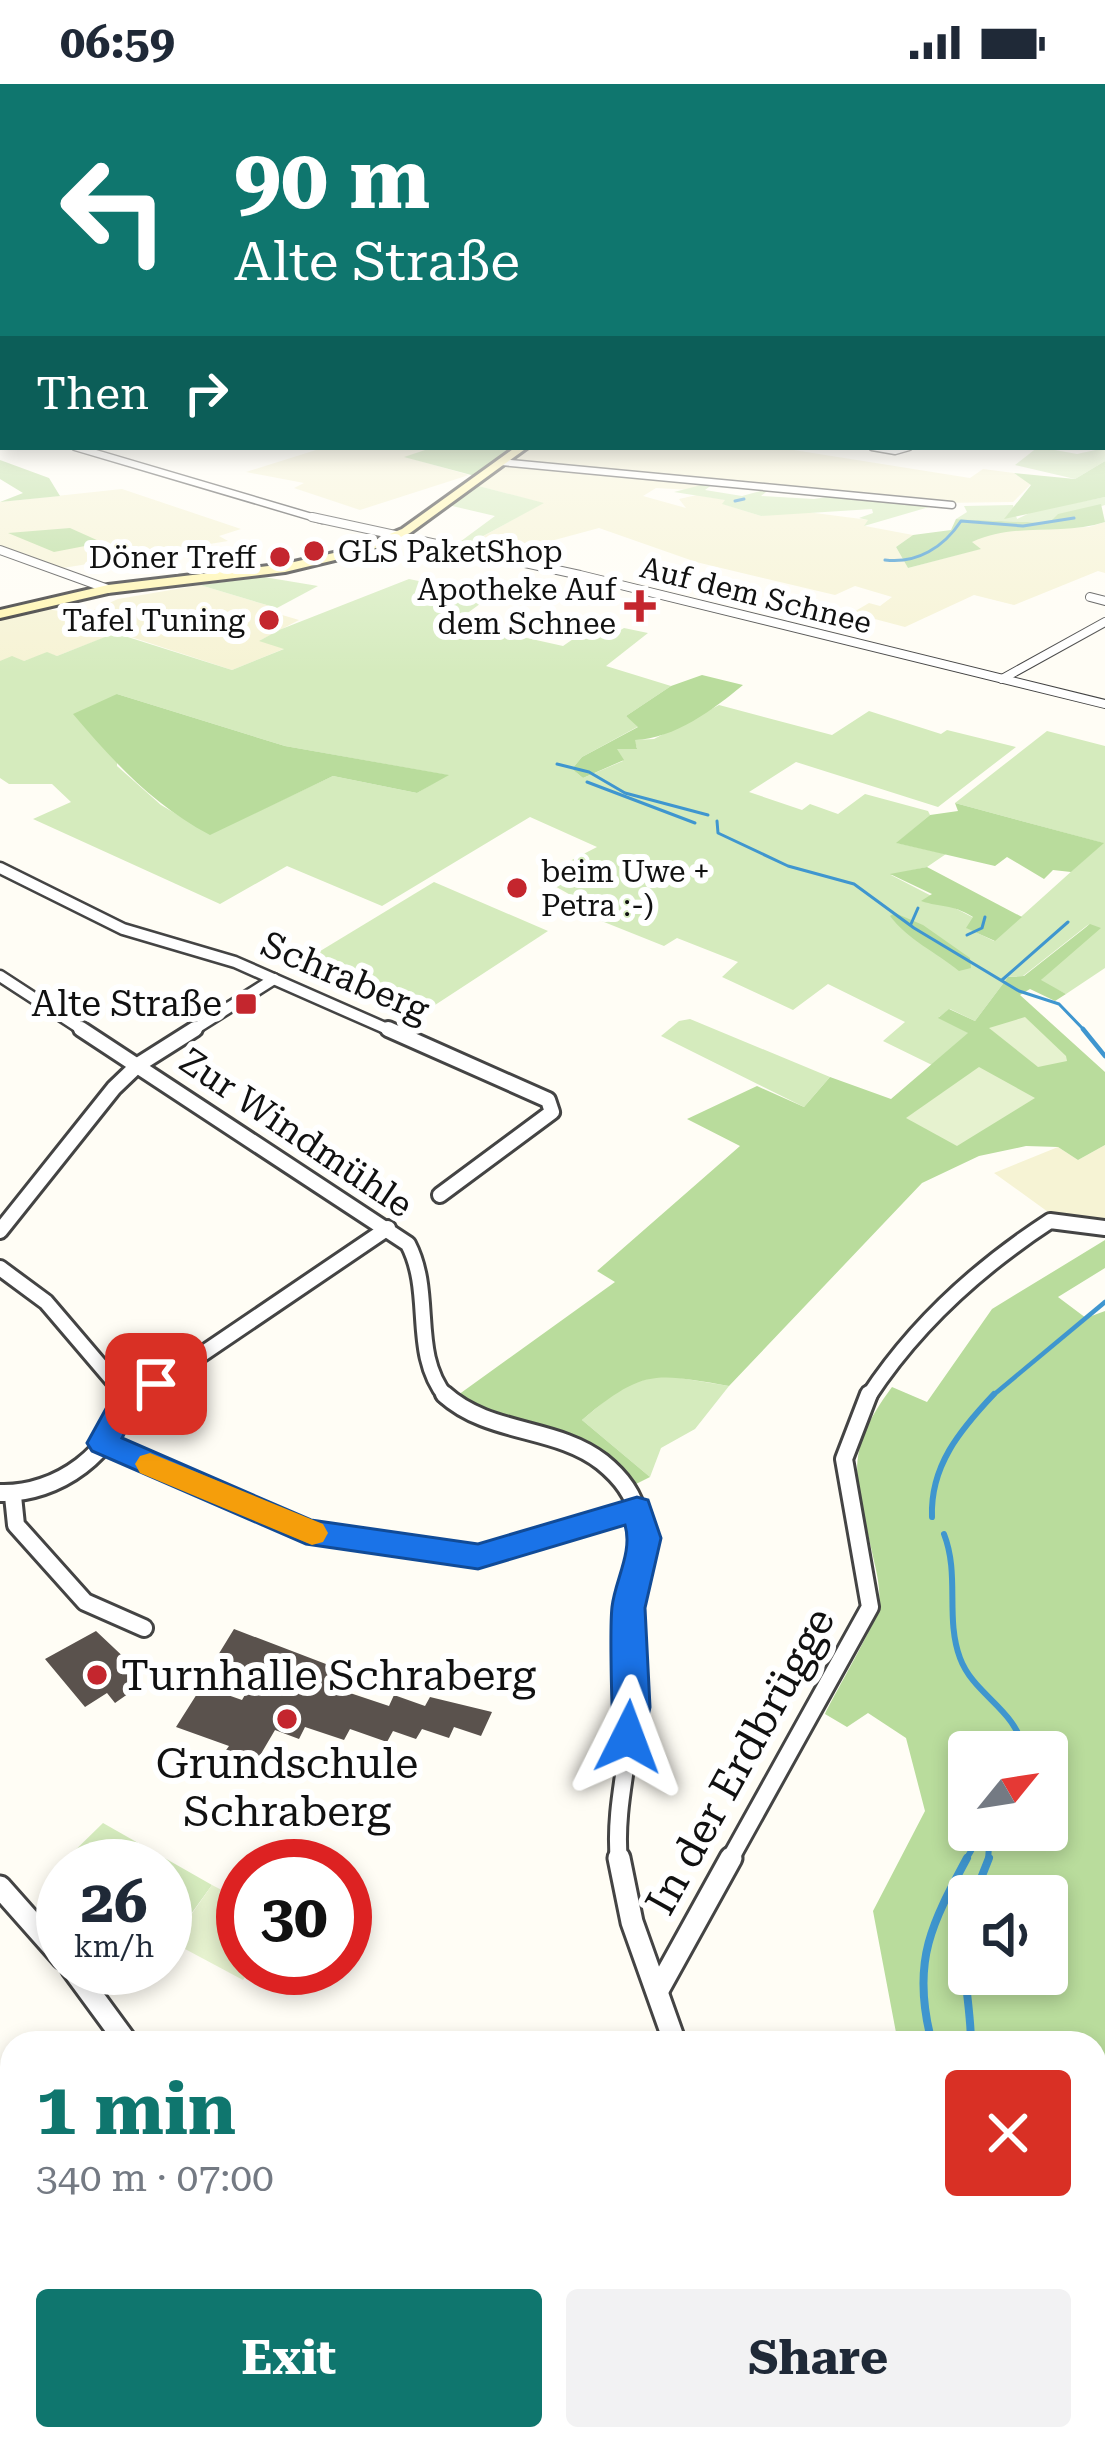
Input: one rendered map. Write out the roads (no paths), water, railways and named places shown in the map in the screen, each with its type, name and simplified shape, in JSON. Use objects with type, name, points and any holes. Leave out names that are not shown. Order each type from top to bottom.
[{"type":"main road","points":[[0,614],[86,586],[108,589],[297,566],[350,554],[395,537],[515,452]]},
{"type":"street","name":"Auf dem Schnee","points":[[92,452],[223,494],[395,537],[580,574],[1105,704]]},
{"type":"street","points":[[501,462],[952,505]]},
{"type":"street","points":[[0,550],[86,586]]},
{"type":"street","points":[[1090,597],[1105,601]]},
{"type":"street","points":[[1002,679],[1105,622]]},
{"type":"street","name":"Schraberg","points":[[0,868],[123,929],[235,962],[548,1100],[553,1107],[543,1121],[440,1195]]},
{"type":"street","name":"Zur Windmühle","points":[[0,976],[388,1228],[422,1263],[427,1281],[423,1348],[440,1391],[476,1417],[555,1438],[588,1453],[621,1480],[637,1509]]},
{"type":"street","points":[[1,1228],[138,1065],[274,979]]},
{"type":"street","points":[[446,1170],[462,1180]]},
{"type":"street","name":"In der Erdbrügge","points":[[658,1990],[870,1607],[844,1459],[868,1396],[909,1338],[1001,1253],[1050,1221],[1105,1228]]},
{"type":"street","points":[[144,1628],[85,1602],[16,1525],[4,1493],[70,1474],[103,1443],[122,1416],[128,1395],[180,1370],[388,1228]]},
{"type":"street","points":[[0,1268],[46,1302],[128,1395]]},
{"type":"street","points":[[103,1443],[306,1532],[466,1557],[489,1555],[637,1509],[645,1538],[628,1608],[633,1707],[619,1851],[626,1891],[671,2031]]},
{"type":"street","points":[[0,1887],[36,1928]]},
{"type":"street","points":[[92,1995],[118,2031]]},
{"type":"waterway","points":[[735,501],[744,499]]},
{"type":"waterway","points":[[885,560],[929,552],[961,521],[1023,526],[1074,518]]},
{"type":"waterway","points":[[557,764],[589,772],[625,793],[708,815]]},
{"type":"waterway","points":[[587,782],[695,823]]},
{"type":"waterway","points":[[717,821],[718,833],[788,866],[854,884],[914,928],[1019,991],[1059,1004],[1086,1032]]},
{"type":"waterway","points":[[911,924],[918,908]]},
{"type":"waterway","points":[[967,935],[982,928],[985,917]]},
{"type":"waterway","points":[[1002,980],[1068,922]]},
{"type":"waterway","points":[[1083,1029],[1105,1056]]},
{"type":"waterway","points":[[993,1396],[1105,1302]]},
{"type":"waterway","points":[[932,1517],[942,1465],[959,1435],[993,1396]]},
{"type":"waterway","points":[[944,1534],[960,1658],[1016,1731]]},
{"type":"waterway","points":[[965,1861],[971,1851]]},
{"type":"waterway","points":[[988,1860],[989,1851]]},
{"type":"waterway","points":[[929,2031],[923,1985],[929,1943],[967,1858]]},
{"type":"waterway","points":[[982,1875],[988,1860]]},
{"type":"waterway","points":[[967,1995],[970,2031]]},
{"type":"place","name":"GLS PaketShop","points":[[314,551]]},
{"type":"place","name":"Döner Treff","points":[[280,557]]},
{"type":"place","name":"Apotheke Auf dem Schnee","points":[[640,606]]},
{"type":"place","name":"Tafel Tuning","points":[[269,620]]},
{"type":"place","name":"beim Uwe + Petra :-)","points":[[517,888]]},
{"type":"place","name":"Alte Straße","points":[[246,1004]]},
{"type":"place","name":"Turnhalle Schraberg","points":[[97,1675]]},
{"type":"place","name":"Grundschule Schraberg","points":[[287,1719]]}]
